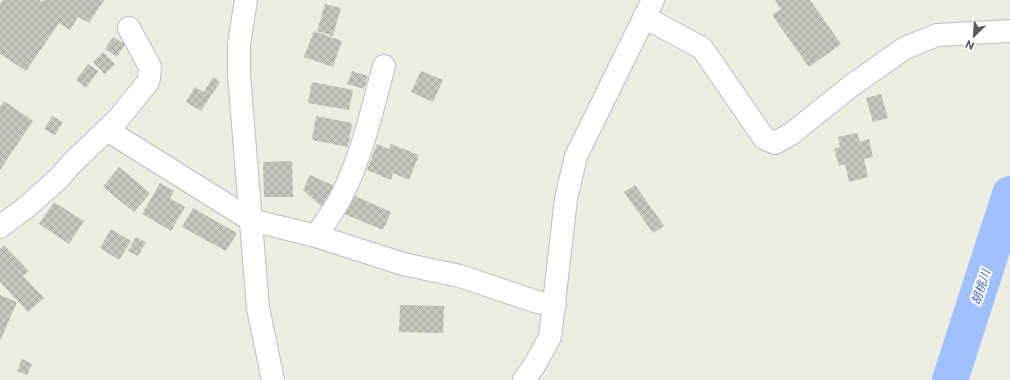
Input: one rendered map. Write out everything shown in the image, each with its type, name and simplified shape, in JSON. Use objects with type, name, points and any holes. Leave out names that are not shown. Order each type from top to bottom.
[{"type":"street","points":[[246,0],[239,44],[239,75],[258,308],[273,380]]},
{"type":"street","points":[[524,380],[534,366],[550,337],[555,305],[566,199],[576,156],[648,8],[702,48],[764,138],[775,143],[791,134],[851,86],[905,48],[937,35],[1010,31]]},
{"type":"street","points":[[0,226],[46,190],[118,119],[142,90],[149,78],[150,67],[129,28]]},
{"type":"street","points":[[316,236],[340,197],[351,174],[366,132],[384,66]]},
{"type":"street","points":[[107,130],[251,220],[316,236],[403,264],[460,276],[537,302],[555,305]]},
{"type":"building","points":[[3,0],[39,0],[42,2],[43,0],[104,0],[89,23],[78,17],[70,30],[59,23],[26,71],[0,54],[0,4]]},
{"type":"building","points":[[810,0],[841,44],[809,67],[772,15],[781,9],[775,1]]},
{"type":"building","points":[[325,4],[341,8],[333,36],[317,31]]},
{"type":"building","points":[[314,31],[342,41],[333,67],[304,57]]},
{"type":"building","points":[[113,37],[125,44],[117,57],[105,49]]},
{"type":"building","points":[[103,52],[115,64],[105,74],[93,62]]},
{"type":"building","points":[[88,64],[98,71],[86,88],[76,80]]},
{"type":"building","points":[[352,71],[368,76],[364,89],[347,84]]},
{"type":"building","points":[[421,71],[443,80],[433,102],[411,92]]},
{"type":"building","points":[[213,77],[220,82],[201,111],[186,102],[195,87],[204,92]]},
{"type":"building","points":[[312,82],[353,90],[349,110],[308,103]]},
{"type":"building","points":[[881,94],[888,118],[873,122],[866,98]]},
{"type":"building","points":[[4,101],[33,121],[0,170],[0,107]]},
{"type":"building","points":[[52,116],[63,122],[55,135],[44,129]]},
{"type":"building","points":[[316,116],[352,123],[348,147],[312,140]]},
{"type":"building","points":[[857,133],[860,142],[869,139],[873,157],[864,159],[868,177],[849,182],[845,164],[839,166],[834,149],[840,147],[838,137]]},
{"type":"building","points":[[377,144],[389,149],[391,144],[419,155],[409,180],[393,173],[391,180],[367,170]]},
{"type":"building","points":[[292,161],[293,197],[264,197],[263,162]]},
{"type":"building","points":[[119,167],[150,193],[134,212],[103,187]]},
{"type":"building","points":[[310,175],[335,186],[324,209],[303,190]]},
{"type":"building","points":[[160,183],[174,191],[170,198],[185,207],[171,231],[142,214]]},
{"type":"building","points":[[635,185],[664,226],[653,233],[624,192]]},
{"type":"building","points":[[350,194],[391,212],[383,230],[342,213]]},
{"type":"building","points":[[54,202],[84,221],[69,244],[39,224]]},
{"type":"building","points":[[193,208],[237,233],[226,251],[182,227]]},
{"type":"building","points":[[111,229],[131,241],[119,260],[100,248]]},
{"type":"building","points":[[136,237],[146,242],[138,256],[128,251]]},
{"type":"building","points":[[4,245],[29,271],[23,276],[44,298],[28,312],[0,282],[0,249]]},
{"type":"building","points":[[0,295],[17,302],[0,341]]},
{"type":"building","points":[[400,305],[444,306],[443,333],[399,332]]},
{"type":"building","points":[[22,359],[32,364],[27,375],[17,371]]},
{"type":"waterway","name":"胡桃川","points":[[950,380],[1010,194]]}]
